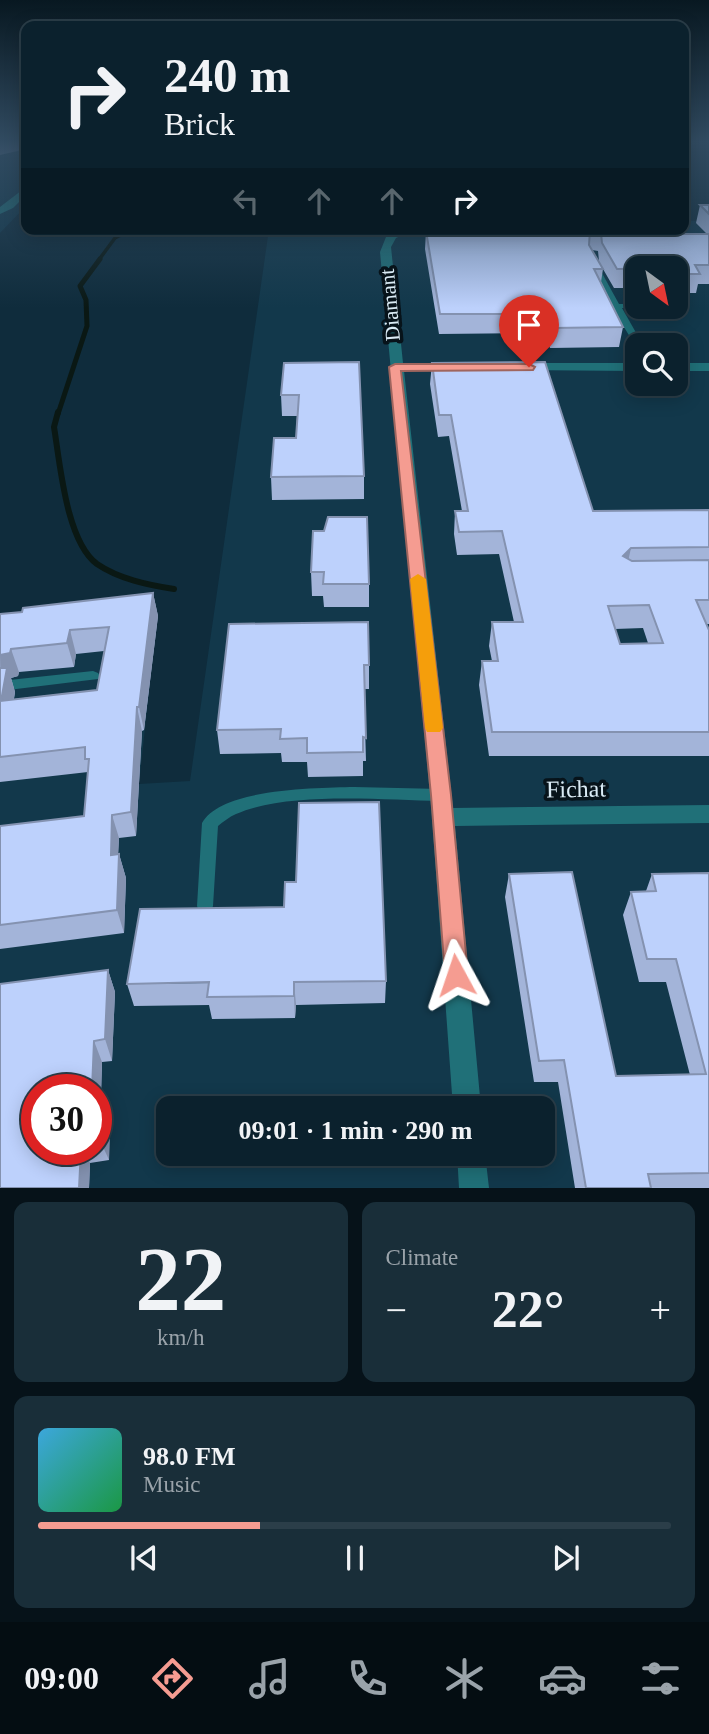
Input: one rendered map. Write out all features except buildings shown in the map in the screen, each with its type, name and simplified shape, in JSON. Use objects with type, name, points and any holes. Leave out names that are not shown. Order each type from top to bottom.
[{"type":"street","points":[[0,211],[20,196]]},
{"type":"street","name":"Diamant","points":[[394,235],[385,243],[395,367],[442,806],[466,1096]]},
{"type":"street","points":[[395,367],[475,367]]},
{"type":"street","points":[[515,367],[625,367]]},
{"type":"street","points":[[688,367],[709,367]]},
{"type":"street","name":"Fichat","points":[[442,806],[709,814]]},
{"type":"street","points":[[472,1166],[474,1188]]},
{"type":"lane","points":[[684,235],[709,242]]},
{"type":"lane","points":[[590,256],[632,333]]},
{"type":"lane","points":[[615,306],[625,306]]},
{"type":"lane","points":[[0,686],[93,676]]},
{"type":"lane","points":[[205,906],[210,823],[219,812],[238,804],[279,796],[442,806]]},
{"type":"shaded area","points":[[0,196],[21,196],[21,211],[0,233]]},
{"type":"shaded area","points":[[689,221],[709,221],[709,1188],[0,1188],[0,632],[157,616],[139,784],[190,781],[268,235],[689,235]]},
{"type":"waterway","points":[[98,261],[115,238],[121,235]]},
{"type":"waterway","points":[[58,414],[87,326],[86,300],[80,286],[100,259]]},
{"type":"waterway","points":[[58,412],[54,427],[62,480],[71,520],[86,553],[97,564],[115,574],[174,589]]},
{"type":"slow traffic","points":[[418,579],[434,728]]},
{"type":"route","points":[[456,975],[441,795],[395,367],[529,367]]}]
